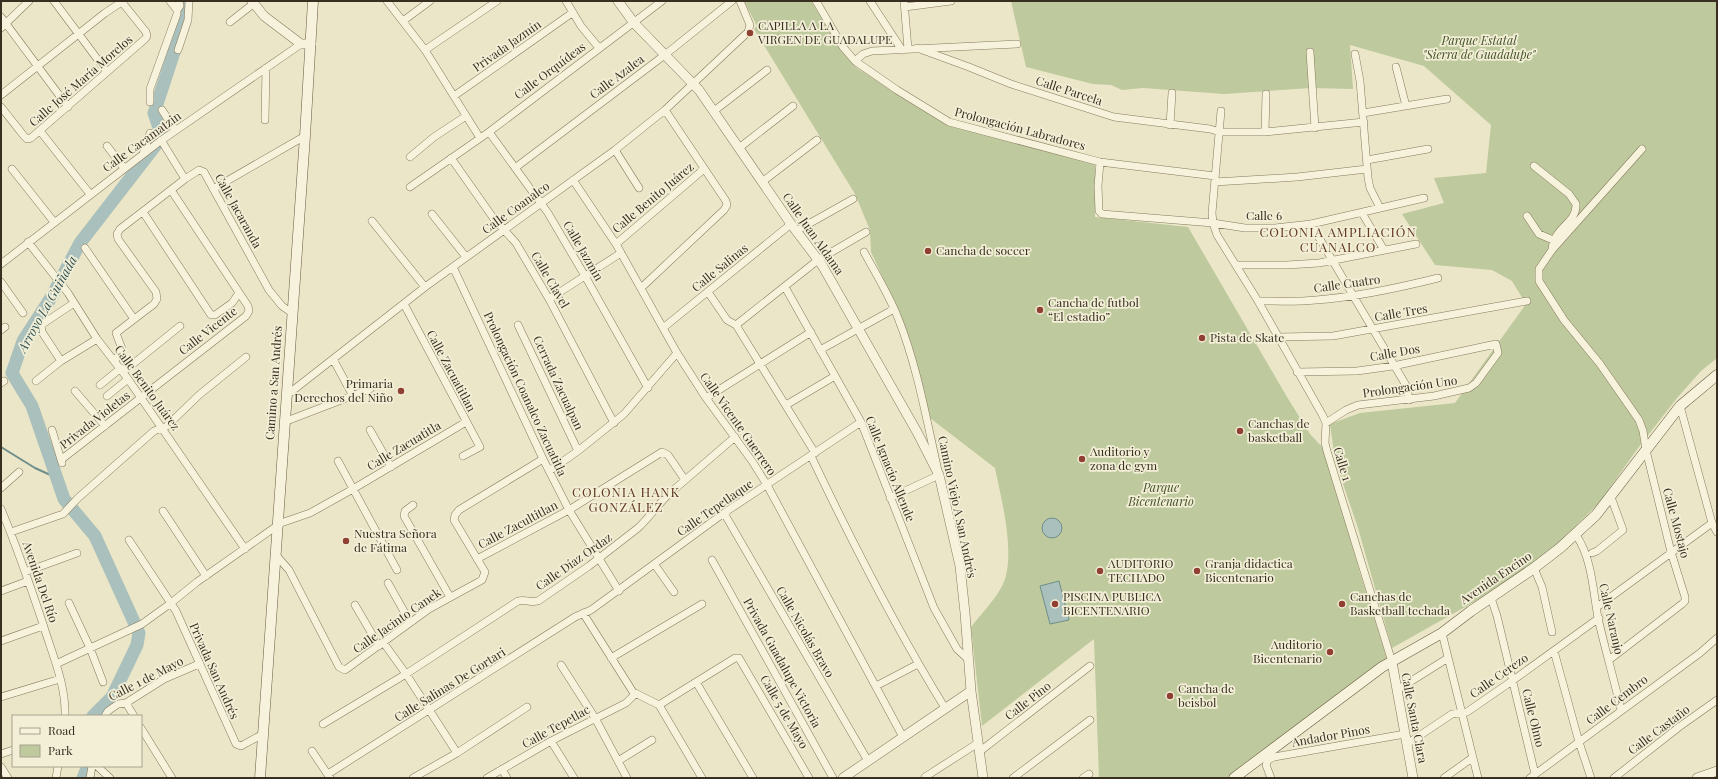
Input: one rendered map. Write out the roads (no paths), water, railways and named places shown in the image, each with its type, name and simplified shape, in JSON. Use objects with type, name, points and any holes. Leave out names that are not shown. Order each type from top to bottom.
[{"type":"main road","name":"Camino a San Andrés","points":[[260,778],[305,136],[306,44],[313,1]]},
{"type":"main road","name":"Avenida Encino","points":[[1235,778],[1267,757],[1382,667],[1442,633],[1534,568],[1576,535],[1610,497],[1680,406],[1717,375]]},
{"type":"street","points":[[4,26],[29,1]]},
{"type":"street","points":[[54,1],[107,72]]},
{"type":"street","points":[[1,95],[122,1]]},
{"type":"street","name":"Calle José María Morelos","points":[[1,108],[27,139],[31,138],[145,39],[147,36],[146,32],[122,1]]},
{"type":"street","points":[[170,1],[183,4]]},
{"type":"street","points":[[387,1],[425,50],[480,138]]},
{"type":"street","points":[[403,21],[430,1]]},
{"type":"street","points":[[425,50],[497,1]]},
{"type":"street","points":[[566,1],[572,13],[599,48]]},
{"type":"street","name":"Calle Juan Aldama","points":[[618,1],[634,23],[694,83],[793,228],[818,260],[917,432],[939,475]]},
{"type":"street","name":"Calle Orquídeas","points":[[410,187],[480,138],[662,1]]},
{"type":"street","name":"Calle Azalea","points":[[515,168],[666,54],[732,1]]},
{"type":"street","name":"Calle Coanalco","points":[[287,395],[425,287],[615,150],[664,110],[748,32],[750,28],[740,1]]},
{"type":"street","name":"Prolongación Labradores","points":[[816,1],[843,47],[855,61],[897,90],[949,122],[1100,162],[1215,179],[1297,177],[1367,169]]},
{"type":"street","points":[[870,1],[905,49]]},
{"type":"street","points":[[905,49],[905,4],[950,1]]},
{"type":"street","points":[[230,22],[253,3],[264,16],[306,44]]},
{"type":"street","points":[[178,50],[188,20],[183,4]]},
{"type":"street","points":[[150,102],[150,89],[177,14],[183,4]]},
{"type":"street","name":"Privada Jazmín","points":[[454,96],[572,13]]},
{"type":"street","points":[[1,17],[4,26],[38,66],[68,107]]},
{"type":"street","name":"Calle Cacamatzin","points":[[1,264],[175,130],[266,68],[306,44]]},
{"type":"street","points":[[855,61],[868,52],[917,48],[965,48],[1017,44]]},
{"type":"street","name":"Calle Parcela","points":[[917,48],[1011,84],[1114,118],[1210,129],[1220,132],[1265,132],[1364,122]]},
{"type":"street","points":[[1310,52],[1316,128]]},
{"type":"street","points":[[1355,54],[1360,81],[1367,169],[1370,188],[1380,208]]},
{"type":"street","points":[[1396,67],[1406,106]]},
{"type":"street","points":[[265,120],[266,68]]},
{"type":"street","points":[[714,111],[767,70]]},
{"type":"street","points":[[1170,125],[1172,93]]},
{"type":"street","points":[[1265,132],[1266,94]]},
{"type":"street","points":[[1363,113],[1447,99]]},
{"type":"street","points":[[739,148],[794,106]]},
{"type":"street","points":[[162,110],[175,130]]},
{"type":"street","points":[[641,288],[724,210],[727,205],[726,201],[664,110]]},
{"type":"street","points":[[1221,110],[1212,213],[1213,223],[1217,235],[1258,301],[1326,423]]},
{"type":"street","points":[[410,156],[434,137],[466,116]]},
{"type":"street","points":[[40,131],[90,194]]},
{"type":"street","name":"Calle Jazmín","points":[[488,132],[541,204],[585,276],[648,388]]},
{"type":"street","points":[[144,153],[150,133]]},
{"type":"street","points":[[213,189],[305,136]]},
{"type":"street","points":[[762,182],[817,140]]},
{"type":"street","points":[[115,361],[122,349],[116,333],[154,304],[158,299],[156,292],[118,239],[117,234],[120,229],[185,179],[160,141]]},
{"type":"street","points":[[107,146],[124,168]]},
{"type":"street","points":[[1367,160],[1428,149]]},
{"type":"street","name":"Calle Mostajo","points":[[1610,660],[1685,601],[1671,552],[1646,450],[1643,431],[1635,412],[1564,320],[1539,281],[1539,269],[1552,250],[1642,149]]},
{"type":"street","points":[[615,150],[640,188]]},
{"type":"street","name":"Calle Clavel","points":[[451,158],[494,219],[505,229],[516,243],[549,299],[614,423]]},
{"type":"street","points":[[1100,162],[1098,186],[1099,211],[1101,214],[1213,223]]},
{"type":"street","points":[[1534,166],[1570,194],[1576,204],[1574,214],[1553,240],[1552,250]]},
{"type":"street","points":[[12,169],[54,222]]},
{"type":"street","name":"Calle Benito Juárez","points":[[616,244],[704,169]]},
{"type":"street","name":"Calle Jacaranda","points":[[185,179],[197,170],[201,170],[269,290],[282,306],[292,313]]},
{"type":"street","name":"Calle Vicente Guerrero","points":[[573,180],[616,244],[677,353],[706,398],[752,460],[767,485],[903,737]]},
{"type":"street","name":"Calle Vicente","points":[[141,397],[246,316],[249,308],[171,190]]},
{"type":"street","name":"Calle 6","points":[[1213,223],[1245,228],[1311,224],[1424,198]]},
{"type":"street","name":"Calle Salinas","points":[[663,328],[793,228],[853,199]]},
{"type":"street","points":[[143,212],[211,315],[215,315],[232,303],[238,293]]},
{"type":"street","points":[[1362,213],[1384,250]]},
{"type":"street","points":[[432,214],[466,258]]},
{"type":"street","points":[[1527,216],[1539,234],[1553,240]]},
{"type":"street","points":[[372,221],[425,287]]},
{"type":"street","points":[[1311,224],[1393,366],[1407,387],[1409,400]]},
{"type":"street","points":[[736,325],[818,260],[866,232]]},
{"type":"street","name":"Calle Benito Juárez","points":[[28,242],[64,288],[97,339],[141,397],[244,549]]},
{"type":"street","points":[[1236,265],[1287,265],[1332,260],[1416,244]]},
{"type":"street","points":[[85,248],[134,319]]},
{"type":"street","name":"Camino Viejo A San Andrés","points":[[864,252],[894,309],[912,361],[960,566],[971,691],[983,778]]},
{"type":"street","points":[[549,299],[621,253]]},
{"type":"street","name":"Prolongación Coanalco Zacuatitla","points":[[453,267],[568,510],[598,560],[619,591]]},
{"type":"street","name":"Calle Cuatro","points":[[1258,301],[1315,300],[1352,296],[1397,288],[1438,278]]},
{"type":"street","points":[[1,282],[24,313]]},
{"type":"street","name":"Calle Ignacio Allende","points":[[785,287],[861,422],[934,608],[957,649],[969,660]]},
{"type":"street","points":[[708,292],[728,320],[736,325],[786,405],[813,454],[852,543],[918,664],[945,708]]},
{"type":"street","name":"Calle Tres","points":[[1278,337],[1333,336],[1527,301]]},
{"type":"street","points":[[62,361],[42,332],[41,326],[74,303]]},
{"type":"street","name":"Calle Zacuatitlan","points":[[404,304],[480,446],[463,456]]},
{"type":"street","points":[[820,350],[894,309]]},
{"type":"street","name":"Cerrada Zacualpan","points":[[518,325],[578,451]]},
{"type":"street","points":[[100,386],[180,326]]},
{"type":"street","points":[[706,398],[811,332]]},
{"type":"street","points":[[36,381],[62,361],[97,339]]},
{"type":"street","name":"Calle Dos","points":[[1297,372],[1357,371],[1393,366],[1496,344]]},
{"type":"street","name":"Prolongación Uno","points":[[1326,423],[1346,410],[1358,405],[1434,396],[1473,386],[1498,354],[1496,344]]},
{"type":"street","points":[[549,471],[614,423],[632,406],[677,353]]},
{"type":"street","points":[[11,532],[63,514],[76,499],[154,431],[167,426],[199,395],[246,357]]},
{"type":"street","points":[[333,359],[353,396]]},
{"type":"street","points":[[786,405],[835,376]]},
{"type":"street","points":[[107,396],[128,379]]},
{"type":"street","points":[[284,422],[370,389]]},
{"type":"street","points":[[75,391],[105,426]]},
{"type":"street","name":"Privada Violetas","points":[[52,430],[62,462],[141,397]]},
{"type":"street","points":[[1680,406],[1712,523],[1717,532]]},
{"type":"street","name":"Calle Zacuatitla","points":[[353,489],[466,422]]},
{"type":"street","name":"Calle Tepetlaque","points":[[583,614],[619,591],[724,513],[861,422]]},
{"type":"street","name":"Calle 1","points":[[1326,423],[1325,443],[1327,451],[1392,662]]},
{"type":"street","points":[[370,430],[391,467]]},
{"type":"street","name":"Calle Díaz Ordaz","points":[[323,724],[406,674],[518,601],[538,601],[598,560],[647,520],[660,502],[735,437]]},
{"type":"street","name":"Calle Zacultitlan","points":[[477,559],[568,510],[662,452],[668,455],[685,480]]},
{"type":"street","points":[[477,559],[454,520],[455,514],[543,459]]},
{"type":"street","points":[[338,461],[397,570]]},
{"type":"street","points":[[1,488],[19,472]]},
{"type":"street","points":[[890,498],[939,475]]},
{"type":"street","points":[[56,664],[142,624],[206,576],[277,526],[310,513],[353,489]]},
{"type":"street","points":[[1592,553],[1597,551],[1623,530],[1610,497]]},
{"type":"street","points":[[413,505],[405,511],[404,516],[450,596]]},
{"type":"street","name":"Avenida Del Río","points":[[1,509],[11,532],[56,664],[65,702],[65,715]]},
{"type":"street","points":[[163,511],[206,576]]},
{"type":"street","name":"Calle Nicolás Bravo","points":[[724,513],[868,761]]},
{"type":"street","points":[[1597,607],[1712,523]]},
{"type":"street","name":"Calle Naranjo","points":[[1576,535],[1584,551],[1597,607],[1598,618],[1610,660],[1621,710]]},
{"type":"street","name":"Privada San Andrés","points":[[129,540],[172,603],[233,740],[238,746],[244,745],[263,734]]},
{"type":"street","points":[[25,572],[77,553]]},
{"type":"street","name":"Calle Jacinto Canek","points":[[276,554],[289,570],[339,667],[343,670],[348,669],[410,622],[450,596],[480,582],[484,578],[484,572],[477,559]]},
{"type":"street","name":"Privada Guadalupe Victoria","points":[[712,560],[833,778]]},
{"type":"street","points":[[655,565],[674,592]]},
{"type":"street","points":[[1534,568],[1542,587],[1552,632]]},
{"type":"street","points":[[1,591],[28,581]]},
{"type":"street","points":[[388,583],[410,622]]},
{"type":"street","name":"Calle Olmo","points":[[1491,598],[1498,616],[1533,776]]},
{"type":"street","points":[[69,603],[90,648],[103,682]]},
{"type":"street","points":[[611,658],[702,604]]},
{"type":"street","points":[[355,605],[381,644],[406,674],[457,753]]},
{"type":"street","points":[[583,614],[635,694],[659,705],[702,778]]},
{"type":"street","name":"Calle Salinas De Gortari","points":[[329,776],[575,617],[583,614]]},
{"type":"street","name":"Calle Cerezo","points":[[1407,744],[1452,714],[1467,712],[1598,618]]},
{"type":"street","points":[[1,641],[43,626]]},
{"type":"street","points":[[1442,633],[1478,778]]},
{"type":"street","name":"Calle Cembro","points":[[1533,776],[1700,653],[1717,638]]},
{"type":"street","points":[[1554,651],[1579,742],[1591,778]]},
{"type":"street","name":"Calle 5 de Mayo","points":[[696,682],[735,658],[739,658],[810,778]]},
{"type":"street","points":[[1397,690],[1448,658]]},
{"type":"street","name":"Calle Santa Clara","points":[[1392,662],[1414,778]]},
{"type":"street","name":"Calle 1 de Mayo","points":[[106,715],[113,706],[126,703],[164,679],[199,664]]},
{"type":"street","points":[[876,686],[918,664]]},
{"type":"street","points":[[561,665],[595,718],[627,778]]},
{"type":"street","name":"Calle Pino","points":[[979,752],[1090,666]]},
{"type":"street","points":[[1,697],[60,679]]},
{"type":"street","points":[[659,705],[696,682],[753,778]]},
{"type":"street","points":[[843,778],[971,691]]},
{"type":"street","name":"Calle Tepetlac","points":[[487,778],[551,741],[626,703],[635,694]]},
{"type":"street","points":[[126,703],[133,715]]},
{"type":"street","name":"Calle Castaño","points":[[1614,778],[1679,726],[1716,703]]},
{"type":"street","points":[[413,778],[457,753],[527,707]]},
{"type":"street","points":[[1013,778],[1090,720]]},
{"type":"street","points":[[142,730],[172,778]]},
{"type":"street","name":"Andador Pinos","points":[[1267,757],[1405,734]]},
{"type":"street","points":[[618,761],[652,740]]},
{"type":"street","points":[[551,741],[574,778]]},
{"type":"street","points":[[925,777],[978,742]]},
{"type":"street","points":[[1,754],[12,750]]},
{"type":"street","points":[[312,751],[329,776]]},
{"type":"street","points":[[1267,757],[1266,765],[1271,778]]},
{"type":"street","points":[[1444,778],[1472,758]]},
{"type":"street","points":[[1,767],[8,778]]},
{"type":"street","points":[[56,778],[58,767]]},
{"type":"street","points":[[90,778],[92,767]]},
{"type":"street","points":[[98,767],[110,778]]},
{"type":"street","points":[[502,770],[507,778]]},
{"type":"street","points":[[1697,778],[1715,774]]},
{"type":"water","points":[[1048,518],[1056,518],[1062,524],[1062,532],[1056,538],[1048,538],[1042,532],[1042,524]]},
{"type":"water","name":"PISCINA PUBLICA BICENTENARIO","points":[[1059,581],[1069,620],[1050,624],[1040,586]]},
{"type":"waterway","name":"Arroyo La Guiñada","points":[[94,715],[112,697],[137,645],[139,633],[95,536],[64,499],[32,406],[12,373],[23,341],[52,296],[80,243],[162,137],[154,113],[184,22],[183,1]]},
{"type":"waterway","points":[[1,447],[35,468],[57,478]]},
{"type":"waterway","name":"Arroyo La Guiñada","points":[[83,778],[88,767]]},
{"type":"place","name":"CAPILLA A LA VIRGEN DE GUADALUPE","points":[[750,33]]},
{"type":"place","name":"Cancha de soccer","points":[[928,251]]},
{"type":"place","name":"Cancha de futbol “El estadio”","points":[[1040,310]]},
{"type":"place","name":"Pista de Skate","points":[[1202,338]]},
{"type":"place","name":"Primaria Derechos del Niño","points":[[401,391]]},
{"type":"place","name":"Canchas de basketball","points":[[1240,431]]},
{"type":"place","name":"Auditorio y zona de gym","points":[[1082,459]]},
{"type":"place","name":"Nuestra Señora de Fátima","points":[[346,541]]},
{"type":"place","name":"AUDITORIO TECHADO","points":[[1100,571]]},
{"type":"place","name":"Granja didactica Bicentenario","points":[[1197,571]]},
{"type":"place","name":"PISCINA PUBLICA BICENTENARIO","points":[[1055,604]]},
{"type":"place","name":"Canchas de Basketball techada","points":[[1342,604]]},
{"type":"place","name":"Auditorio Bicentenario","points":[[1330,652]]},
{"type":"place","name":"Cancha de beisbol","points":[[1170,696]]},
{"type":"district","name":"COLONIA AMPLIACIÓN CUANALCO","points":[[1338,240]]},
{"type":"district","name":"COLONIA HANK GONZÁLEZ","points":[[626,500]]},
{"type":"park label","name":"Parque Estatal \"Sierra de Guadalupe\"","points":[[1479,48]]},
{"type":"park label","name":"Parque Bicentenario","points":[[1161,495]]}]
